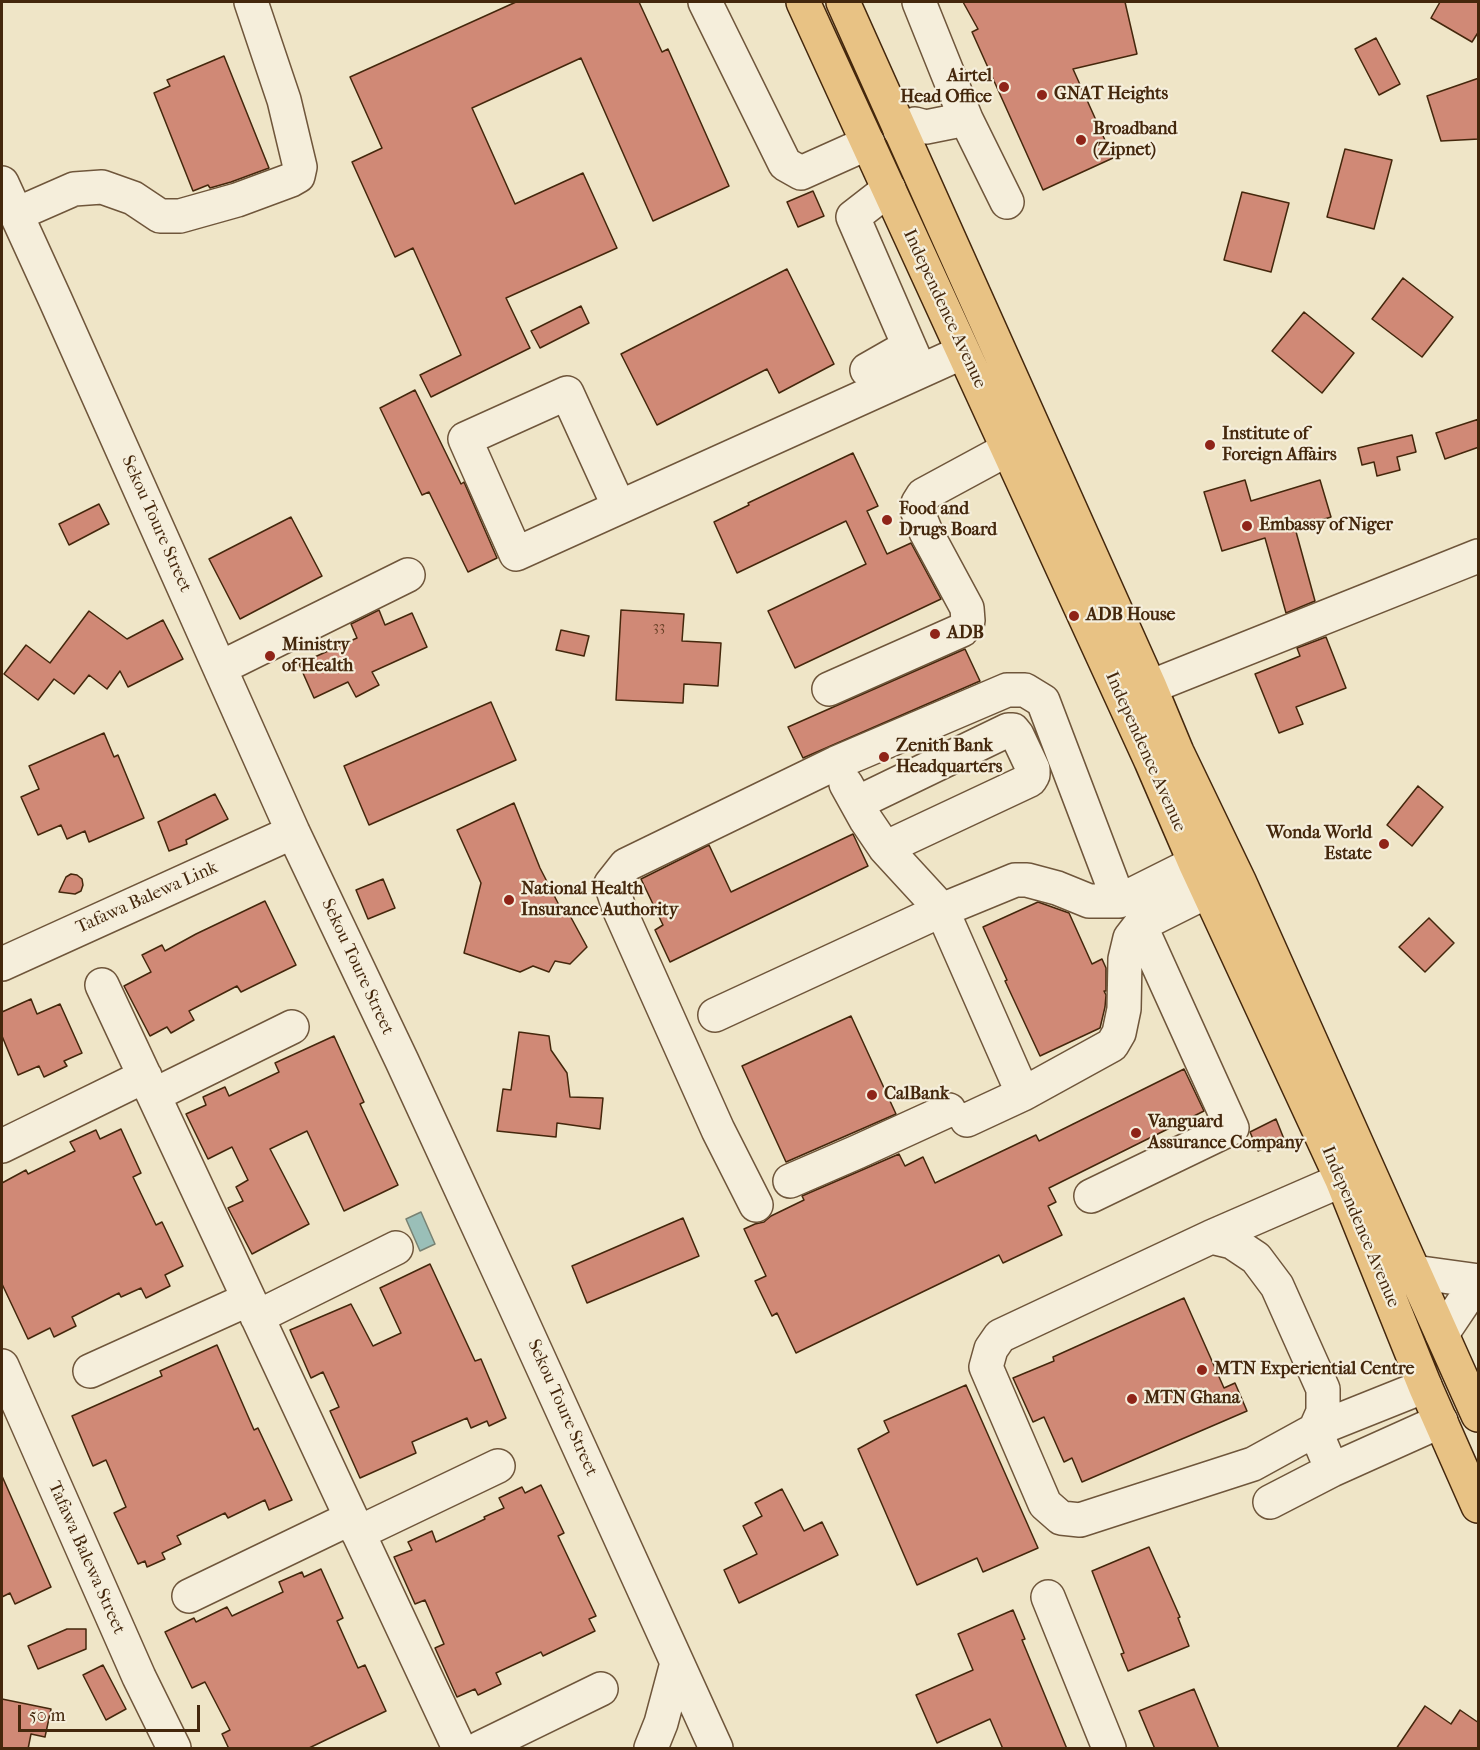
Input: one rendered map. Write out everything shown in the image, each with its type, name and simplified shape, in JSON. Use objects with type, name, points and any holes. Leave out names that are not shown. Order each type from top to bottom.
[{"type":"main road","name":"Independence Avenue","points":[[803,2],[1342,1180],[1425,1386],[1479,1506]]},
{"type":"main road","name":"Independence Avenue","points":[[843,2],[1178,752],[1240,883],[1479,1415]]},
{"type":"street","points":[[16,214],[74,189],[102,187],[133,198],[160,216],[180,216],[237,200],[298,176],[300,167],[284,100],[251,2]]},
{"type":"street","points":[[705,2],[785,164],[801,172],[868,143]]},
{"type":"street","points":[[919,2],[966,119],[1007,202]]},
{"type":"street","points":[[900,130],[915,124],[926,127],[966,119]]},
{"type":"street","name":"Sekou Toure Street","points":[[2,183],[293,832],[417,1093],[716,1749]]},
{"type":"street","points":[[889,189],[853,216],[915,359]]},
{"type":"street","points":[[867,370],[915,359],[963,352]]},
{"type":"street","points":[[619,507],[567,393],[465,439],[516,554],[619,507],[915,359]]},
{"type":"street","points":[[829,689],[962,630],[968,621],[967,608],[926,532],[917,510],[918,503],[923,495],[1008,449]]},
{"type":"street","points":[[1150,687],[1479,556]]},
{"type":"street","points":[[220,668],[408,575]]},
{"type":"street","points":[[756,1205],[718,1130],[620,911],[611,884],[626,865],[836,764],[1007,690],[1025,690],[1043,701],[1119,900]]},
{"type":"street","points":[[857,802],[1008,730],[1013,730],[1017,735],[1033,769],[1030,780],[885,848]]},
{"type":"street","points":[[836,764],[866,820],[885,848],[942,910],[1023,1094]]},
{"type":"street","name":"Tafawa Balewa Link","points":[[2,964],[293,832]]},
{"type":"street","points":[[715,1015],[942,910],[1016,880],[1027,880],[1057,888],[1089,901],[1119,900],[1202,877]]},
{"type":"street","points":[[790,1180],[857,1152],[1023,1094],[1112,1045],[1119,1033],[1124,1009],[1125,959],[1130,938],[1140,925],[1202,877]]},
{"type":"street","points":[[1091,1196],[1232,1128],[1140,925]]},
{"type":"street","points":[[102,985],[460,1747],[601,1689]]},
{"type":"street","points":[[2,1146],[292,1027]]},
{"type":"street","points":[[1342,1180],[1211,1237],[1000,1336],[991,1349],[986,1367],[1045,1504],[1061,1518],[1080,1520],[1253,1464],[1315,1430],[1425,1386]]},
{"type":"street","points":[[1211,1237],[1232,1242],[1256,1258],[1277,1286],[1323,1389],[1323,1412],[1315,1430],[1332,1470]]},
{"type":"street","points":[[90,1371],[253,1308],[396,1248]]},
{"type":"street","points":[[1414,1272],[1478,1282],[1442,1334]]},
{"type":"street","name":"Tafawa Balewa Street","points":[[2,1366],[139,1677],[174,1749]]},
{"type":"street","points":[[1371,1408],[1389,1444]]},
{"type":"street","points":[[1270,1502],[1332,1470],[1441,1421]]},
{"type":"street","points":[[189,1596],[498,1466]]},
{"type":"street","points":[[1048,1597],[1109,1749]]},
{"type":"street","points":[[651,1749],[661,1723],[677,1663]]},
{"type":"water","points":[[421,1212],[435,1244],[420,1251],[406,1219]]},
{"type":"building","points":[[516,2],[639,2],[662,52],[668,49],[729,186],[653,221],[581,58],[472,108],[515,204],[583,173],[617,248],[506,298],[530,348],[431,397],[420,375],[461,355],[413,248],[395,257],[352,162],[382,148],[350,77]]},
{"type":"building","name":"GNAT Heights","points":[[963,2],[1125,2],[1137,54],[1073,69],[1113,158],[1043,190],[972,32],[978,29]]},
{"type":"building","points":[[1440,2],[1479,2],[1479,31],[1472,42],[1431,18]]},
{"type":"building","points":[[1376,38],[1400,84],[1379,95],[1355,49]]},
{"type":"building","points":[[224,56],[269,168],[231,182],[210,188],[208,185],[193,191],[154,93],[170,86],[167,80]]},
{"type":"building","points":[[1479,78],[1479,139],[1441,141],[1427,96]]},
{"type":"building","points":[[1345,149],[1392,160],[1374,229],[1327,217]]},
{"type":"building","points":[[813,191],[824,216],[798,227],[787,202]]},
{"type":"building","points":[[1242,192],[1289,203],[1271,272],[1224,260]]},
{"type":"building","points":[[787,269],[834,364],[779,393],[767,369],[657,425],[621,354]]},
{"type":"building","points":[[1403,278],[1453,317],[1422,357],[1372,319]]},
{"type":"building","points":[[581,306],[589,323],[540,348],[531,331]]},
{"type":"building","points":[[1304,312],[1354,353],[1322,393],[1272,351]]},
{"type":"building","points":[[415,390],[461,484],[464,482],[497,558],[468,572],[429,492],[422,495],[380,408]]},
{"type":"building","points":[[1479,419],[1479,447],[1445,459],[1436,433]]},
{"type":"building","points":[[1412,435],[1416,452],[1397,457],[1400,470],[1377,476],[1374,462],[1362,465],[1358,448]]},
{"type":"building","points":[[853,453],[878,506],[867,511],[887,554],[911,543],[941,599],[795,668],[768,611],[866,564],[846,521],[737,573],[714,522],[749,505],[748,503]]},
{"type":"building","points":[[1245,480],[1251,501],[1320,480],[1331,517],[1295,528],[1315,601],[1286,613],[1265,538],[1222,551],[1204,492]]},
{"type":"building","points":[[99,504],[109,524],[69,545],[59,524]]},
{"type":"building","points":[[291,517],[322,576],[240,619],[209,559]]},
{"type":"building","points":[[379,610],[385,625],[412,613],[427,647],[372,672],[379,685],[356,697],[348,682],[314,698],[299,664],[357,638],[351,624]]},
{"type":"building","points":[[621,610],[684,614],[682,641],[721,643],[718,686],[684,684],[683,703],[616,700]]},
{"type":"building","points":[[89,611],[127,639],[163,620],[183,659],[128,687],[120,671],[107,689],[89,675],[74,694],[54,679],[38,700],[4,674],[26,645],[50,663]]},
{"type":"building","points":[[561,630],[589,636],[584,656],[556,650]]},
{"type":"building","points":[[1326,637],[1346,688],[1296,707],[1303,724],[1279,733],[1255,674],[1300,656],[1297,648]]},
{"type":"building","points":[[965,649],[980,681],[803,758],[788,727]]},
{"type":"building","points":[[491,702],[516,760],[369,825],[344,766]]},
{"type":"building","points":[[104,733],[114,757],[118,755],[144,818],[89,842],[85,831],[67,839],[61,825],[38,835],[21,797],[39,789],[29,766]]},
{"type":"building","points":[[1418,786],[1443,807],[1412,846],[1387,825]]},
{"type":"building","points":[[215,794],[228,819],[186,840],[187,844],[169,851],[158,822]]},
{"type":"building","points":[[514,803],[540,868],[560,907],[568,912],[587,947],[570,964],[555,961],[549,972],[533,966],[520,972],[464,953],[481,883],[457,830]]},
{"type":"building","points":[[853,834],[868,866],[670,962],[655,930],[663,925],[641,879],[709,845],[731,892]]},
{"type":"building","points":[[71,874],[82,879],[81,891],[75,894],[59,892],[66,877]]},
{"type":"building","points":[[383,879],[395,908],[368,919],[356,890]]},
{"type":"building","points":[[265,901],[296,965],[241,992],[237,986],[189,1011],[194,1020],[171,1033],[167,1027],[150,1036],[124,986],[151,972],[142,955],[162,945],[165,951]]},
{"type":"building","points":[[1038,902],[1069,913],[1092,964],[1102,959],[1106,968],[1105,1007],[1100,1028],[1040,1056],[983,927]]},
{"type":"building","points":[[1429,918],[1454,943],[1425,972],[1399,947]]},
{"type":"building","points":[[31,999],[37,1014],[60,1004],[82,1053],[64,1061],[67,1066],[44,1077],[39,1066],[18,1075],[2,1036],[2,1012]]},
{"type":"building","points":[[851,1016],[896,1114],[786,1162],[742,1066]]},
{"type":"building","points":[[519,1032],[549,1036],[551,1050],[567,1073],[570,1097],[603,1098],[600,1129],[557,1123],[556,1137],[497,1131],[503,1089],[511,1090]]},
{"type":"building","points":[[334,1036],[364,1102],[360,1104],[398,1185],[344,1211],[307,1131],[270,1149],[309,1224],[252,1254],[228,1208],[243,1201],[236,1187],[248,1180],[232,1147],[208,1159],[186,1114],[206,1105],[203,1097],[225,1087],[229,1096],[279,1072],[275,1063]]},
{"type":"building","points":[[1184,1069],[1204,1111],[1049,1188],[1056,1202],[1048,1206],[1062,1235],[1003,1263],[999,1255],[796,1353],[777,1313],[772,1316],[755,1281],[766,1276],[744,1229],[764,1222],[771,1216],[804,1200],[802,1196],[899,1154],[905,1166],[923,1157],[935,1183],[1036,1135],[1039,1141]]},
{"type":"building","points":[[1276,1119],[1284,1139],[1258,1151],[1250,1132]]},
{"type":"building","points":[[121,1129],[141,1173],[133,1177],[156,1225],[162,1222],[183,1266],[165,1275],[170,1286],[146,1298],[141,1288],[121,1297],[119,1293],[72,1317],[76,1326],[54,1337],[50,1328],[28,1339],[2,1284],[2,1183],[26,1170],[28,1174],[75,1151],[70,1142],[96,1130],[100,1139]]},
{"type":"building","points":[[683,1218],[699,1256],[587,1303],[572,1266]]},
{"type":"building","points":[[430,1264],[475,1361],[481,1359],[506,1418],[489,1426],[487,1421],[471,1428],[467,1418],[412,1442],[416,1453],[360,1478],[330,1411],[339,1407],[323,1372],[311,1378],[290,1330],[351,1304],[373,1346],[401,1333],[380,1288]]},
{"type":"building","name":"MTN Ghana","points":[[1184,1298],[1224,1388],[1235,1383],[1247,1411],[1082,1482],[1072,1458],[1064,1462],[1044,1417],[1033,1422],[1013,1378],[1054,1361],[1053,1357]]},
{"type":"building","points":[[217,1345],[254,1430],[258,1428],[292,1500],[269,1510],[265,1500],[228,1518],[225,1513],[177,1536],[181,1544],[162,1553],[165,1559],[147,1567],[145,1561],[138,1564],[114,1513],[126,1507],[106,1460],[93,1466],[72,1416],[162,1376],[160,1371]]},
{"type":"building","points":[[966,1385],[1038,1548],[983,1572],[977,1558],[917,1585],[858,1449],[889,1432],[884,1421]]},
{"type":"building","points":[[2,1476],[51,1587],[15,1604],[10,1593],[2,1597]]},
{"type":"building","points":[[541,1485],[564,1533],[558,1536],[596,1616],[589,1619],[595,1631],[543,1656],[541,1652],[496,1673],[501,1684],[478,1695],[475,1689],[457,1697],[435,1648],[444,1644],[425,1600],[415,1604],[394,1557],[412,1550],[408,1542],[432,1531],[436,1542],[504,1508],[499,1498],[522,1487],[525,1493]]},
{"type":"building","points":[[782,1489],[804,1531],[822,1522],[838,1555],[739,1603],[724,1570],[757,1554],[743,1526],[762,1516],[755,1503]]},
{"type":"building","points":[[1149,1547],[1180,1617],[1178,1618],[1189,1646],[1128,1671],[1121,1654],[1124,1653],[1092,1571]]},
{"type":"building","points":[[321,1569],[343,1618],[337,1621],[358,1668],[365,1665],[386,1711],[307,1749],[229,1749],[222,1734],[230,1730],[205,1682],[192,1688],[165,1632],[194,1618],[196,1622],[227,1607],[232,1616],[283,1592],[279,1582],[302,1572],[304,1577]]},
{"type":"building","points":[[1013,1610],[1025,1639],[1022,1640],[1067,1749],[1003,1749],[990,1719],[937,1743],[916,1695],[973,1670],[958,1634]]},
{"type":"building","points":[[67,1629],[86,1629],[86,1649],[38,1669],[28,1646]]},
{"type":"building","points":[[103,1665],[126,1709],[106,1720],[83,1675]]},
{"type":"building","points":[[1194,1689],[1219,1749],[1155,1749],[1139,1711]]},
{"type":"building","points":[[2,1699],[51,1709],[45,1737],[31,1734],[28,1749],[2,1749]]},
{"type":"building","points":[[1425,1706],[1451,1724],[1460,1710],[1479,1723],[1479,1749],[1396,1749]]},
{"type":"place","name":"Airtel Head Office","points":[[1004,87]]},
{"type":"place","name":"GNAT Heights","points":[[1042,95]]},
{"type":"place","name":"Broadband (Zipnet)","points":[[1081,140]]},
{"type":"place","name":"Institute of Foreign Affairs","points":[[1210,445]]},
{"type":"place","name":"Food and Drugs Board","points":[[887,520]]},
{"type":"place","name":"Embassy of Niger","points":[[1247,526]]},
{"type":"place","name":"ADB House","points":[[1074,616]]},
{"type":"place","name":"ADB","points":[[935,634]]},
{"type":"place","name":"Ministry of Health","points":[[270,656]]},
{"type":"place","name":"Zenith Bank Headquarters","points":[[884,757]]},
{"type":"place","name":"Wonda World Estate","points":[[1384,844]]},
{"type":"place","name":"National Health Insurance Authority","points":[[509,900]]},
{"type":"place","name":"CalBank","points":[[872,1095]]},
{"type":"place","name":"Vanguard Assurance Company","points":[[1136,1133]]},
{"type":"place","name":"MTN Experiential Centre","points":[[1202,1370]]},
{"type":"place","name":"MTN Ghana","points":[[1132,1399]]}]
